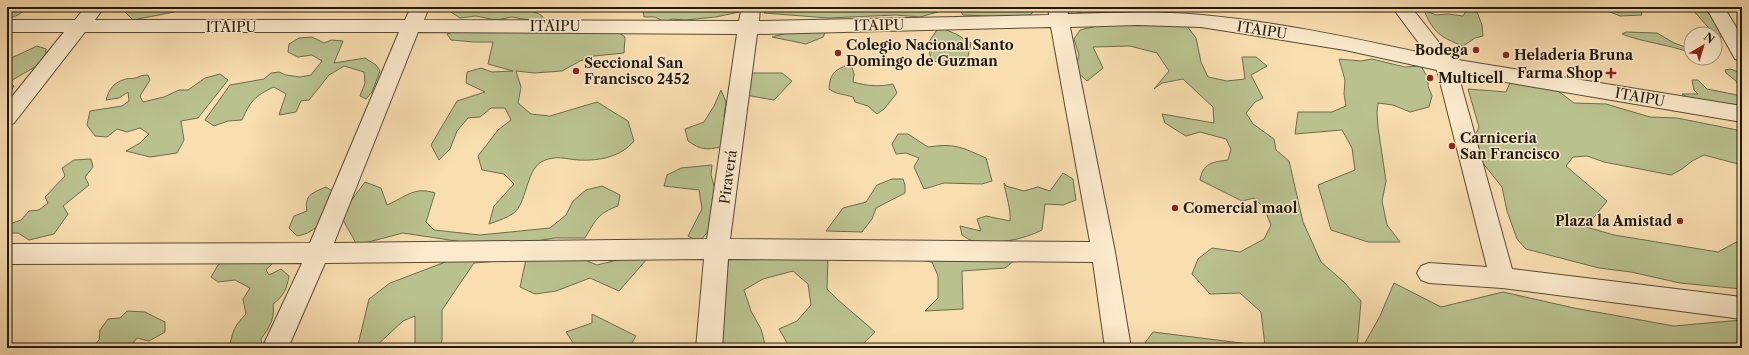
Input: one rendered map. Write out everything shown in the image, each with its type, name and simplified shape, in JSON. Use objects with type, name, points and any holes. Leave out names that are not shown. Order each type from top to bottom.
[{"type":"street","points":[[7,118],[95,7]]},
{"type":"street","points":[[275,348],[318,253],[410,27],[420,7]]},
{"type":"street","points":[[1401,7],[1446,64],[1502,278]]},
{"type":"street","points":[[1715,7],[1742,54]]},
{"type":"street","points":[[1058,14],[1103,252],[1118,348]]},
{"type":"street","name":"ITAIPU","points":[[7,26],[541,26],[750,17],[1058,14],[1201,21],[1345,43],[1446,64],[1742,114]]},
{"type":"street","name":"Piraverá","points":[[709,348],[717,250],[750,17]]},
{"type":"street","points":[[7,254],[717,250],[1103,252]]},
{"type":"street","points":[[1429,273],[1502,278],[1742,308]]},
{"type":"green space","points":[[7,7],[27,7],[18,15],[7,17]]},
{"type":"green space","points":[[131,7],[176,7],[174,12],[133,20],[124,11]]},
{"type":"green space","points":[[462,7],[525,7],[543,17],[540,22],[512,17],[496,20],[476,16],[460,18],[451,12]]},
{"type":"green space","points":[[662,7],[743,7],[739,12],[716,17],[685,20],[672,19],[665,22],[655,17],[644,17],[643,9],[655,9]]},
{"type":"green space","points":[[773,7],[845,10],[858,7],[955,7],[920,17],[896,15],[828,18],[764,13]]},
{"type":"green space","points":[[958,7],[1036,7],[1036,9],[1030,15],[1008,17],[963,15]]},
{"type":"green space","points":[[1060,7],[1099,7],[1099,13],[1084,14]]},
{"type":"green space","points":[[1598,7],[1640,7],[1642,15],[1620,16]]},
{"type":"green space","points":[[1690,7],[1705,7],[1705,10],[1712,17],[1717,26],[1707,26]]},
{"type":"green space","points":[[1424,10],[1436,15],[1448,14],[1463,16],[1467,10],[1477,12],[1482,25],[1483,36],[1475,38],[1463,46],[1456,43],[1439,34],[1427,18]]},
{"type":"green space","points":[[1146,24],[1187,26],[1196,38],[1201,62],[1208,77],[1227,81],[1245,79],[1242,57],[1256,57],[1267,66],[1251,75],[1263,98],[1255,102],[1246,113],[1253,124],[1274,139],[1276,150],[1289,161],[1303,222],[1321,262],[1344,282],[1361,301],[1357,348],[1141,348],[1153,332],[1265,346],[1261,312],[1240,293],[1210,294],[1192,274],[1198,259],[1212,248],[1240,252],[1264,239],[1271,225],[1264,208],[1254,198],[1242,201],[1200,180],[1203,170],[1209,164],[1228,160],[1231,149],[1226,139],[1200,132],[1186,136],[1165,123],[1162,114],[1214,123],[1213,107],[1183,79],[1162,83],[1154,89],[1169,71],[1157,53],[1130,46],[1093,47],[1103,68],[1087,81],[1075,70],[1079,55],[1074,39],[1080,30],[1097,26]]},
{"type":"green space","points":[[815,26],[827,29],[823,37],[806,44],[772,37]]},
{"type":"green space","points":[[939,27],[956,34],[971,43],[966,65],[931,61],[928,43]]},
{"type":"green space","points":[[461,29],[564,31],[576,33],[614,29],[625,37],[624,53],[594,56],[580,61],[562,71],[534,73],[516,71],[521,87],[518,103],[531,114],[550,116],[597,102],[628,121],[634,141],[623,151],[602,159],[579,160],[556,158],[543,161],[538,165],[530,177],[523,199],[516,211],[507,217],[489,224],[494,206],[514,184],[504,174],[482,170],[478,156],[498,130],[511,120],[505,108],[491,108],[480,117],[468,118],[457,131],[450,149],[439,160],[431,145],[457,101],[485,92],[466,83],[467,72],[481,68],[492,72],[513,71],[488,64],[493,42],[451,40],[447,34]]},
{"type":"green space","points":[[1626,32],[1657,33],[1674,43],[1683,46],[1683,51],[1639,40],[1622,34]]},
{"type":"green space","points":[[312,37],[324,43],[331,40],[343,41],[334,63],[365,58],[376,65],[380,71],[372,92],[366,99],[360,96],[365,83],[364,72],[344,66],[329,75],[309,100],[301,101],[296,112],[279,115],[286,94],[274,87],[262,93],[250,104],[242,120],[228,121],[214,126],[205,120],[230,85],[264,79],[271,73],[279,72],[286,75],[300,77],[311,75],[322,61],[312,55],[298,57],[288,52],[289,44],[299,38]]},
{"type":"green space","points":[[37,46],[46,49],[45,57],[34,68],[10,82],[14,86],[7,98],[7,60]]},
{"type":"green space","points":[[1339,59],[1361,61],[1372,59],[1405,67],[1421,66],[1428,78],[1428,86],[1432,96],[1429,107],[1410,112],[1393,105],[1378,103],[1378,127],[1386,181],[1382,201],[1387,225],[1400,242],[1368,242],[1331,230],[1318,185],[1355,170],[1352,148],[1342,130],[1295,134],[1298,112],[1332,112],[1346,106],[1344,94],[1345,80]]},
{"type":"green space","points":[[851,64],[854,74],[853,82],[873,86],[893,84],[897,93],[884,109],[877,114],[868,106],[855,102],[853,97],[829,89],[832,75],[841,68]]},
{"type":"green space","points":[[1730,69],[1742,73],[1742,92],[1736,81],[1726,73],[1725,70]]},
{"type":"green space","points":[[749,73],[782,73],[792,81],[774,100],[745,95]]},
{"type":"green space","points":[[220,74],[228,80],[198,118],[181,121],[184,140],[177,153],[150,157],[126,151],[140,143],[149,134],[140,128],[127,132],[117,129],[107,137],[95,136],[87,125],[90,111],[122,106],[129,101],[128,92],[119,98],[106,100],[113,86],[122,80],[148,75],[150,80],[140,96],[143,102],[164,97],[179,90],[188,90],[205,78]]},
{"type":"green space","points":[[1512,78],[1558,91],[1574,103],[1606,104],[1650,117],[1677,118],[1742,131],[1742,165],[1704,155],[1671,175],[1604,162],[1587,156],[1573,157],[1566,166],[1607,201],[1586,227],[1614,235],[1718,252],[1742,239],[1742,289],[1680,283],[1631,272],[1599,268],[1526,249],[1517,239],[1507,211],[1502,187],[1470,147],[1479,127],[1468,89],[1506,92]]},
{"type":"green space","points":[[1692,80],[1698,80],[1707,89],[1742,96],[1742,108],[1695,101],[1682,94],[1698,94],[1694,90]]},
{"type":"green space","points":[[721,90],[726,102],[724,116],[727,131],[721,147],[711,149],[700,148],[688,141],[685,129],[704,122],[714,106]]},
{"type":"green space","points":[[898,134],[908,134],[928,147],[945,145],[958,147],[986,158],[992,181],[982,184],[944,183],[924,189],[914,167],[919,158],[906,153],[896,154],[892,144]]},
{"type":"green space","points":[[91,159],[93,167],[85,177],[89,185],[63,206],[68,214],[54,234],[29,240],[18,233],[7,233],[7,225],[21,220],[29,211],[39,210],[48,203],[45,197],[65,176],[62,168],[74,160]]},
{"type":"green space","points":[[712,165],[711,175],[716,193],[711,228],[699,242],[688,236],[702,209],[699,190],[664,186],[667,175],[681,168]]},
{"type":"green space","points":[[1063,173],[1073,179],[1076,200],[1063,205],[1045,204],[1042,230],[1017,239],[999,242],[973,241],[962,235],[960,226],[981,231],[977,219],[986,216],[1010,221],[1004,183],[1006,186],[1024,191],[1038,187],[1050,191]]},
{"type":"green space","points":[[892,179],[903,179],[905,193],[876,208],[872,219],[862,232],[826,231],[843,208],[866,202],[877,185]]},
{"type":"green space","points":[[365,182],[381,188],[387,205],[410,193],[428,191],[435,193],[426,222],[434,230],[480,235],[550,228],[566,215],[573,201],[586,190],[602,186],[620,195],[618,206],[601,215],[585,238],[554,238],[525,243],[500,241],[476,244],[403,233],[357,245],[343,220],[348,205]]},
{"type":"green space","points":[[326,187],[332,191],[332,196],[329,208],[323,219],[308,233],[297,236],[289,228],[294,216],[307,211],[306,206],[310,195]]},
{"type":"green space","points":[[563,251],[597,265],[654,251],[619,291],[590,278],[556,291],[535,294],[520,287],[526,259],[474,263],[442,310],[442,340],[440,348],[415,348],[415,316],[403,321],[374,348],[361,348],[358,345],[369,299],[390,283],[464,255]]},
{"type":"green space","points":[[828,255],[827,289],[875,332],[859,348],[790,348],[779,329],[797,321],[811,305],[808,284],[793,271],[763,279],[744,290],[751,311],[761,329],[766,348],[723,348],[722,302],[729,259]]},
{"type":"green space","points":[[1020,256],[1005,268],[962,271],[963,309],[925,311],[938,298],[938,276],[932,262],[899,257]]},
{"type":"green space","points":[[267,260],[272,264],[266,270],[269,275],[281,269],[289,276],[284,292],[273,304],[271,322],[261,339],[263,348],[229,348],[234,330],[246,314],[243,299],[250,288],[235,280],[218,282],[211,277],[218,265],[225,261]]},
{"type":"green space","points":[[1394,283],[1441,307],[1503,292],[1574,308],[1674,326],[1742,320],[1742,348],[1362,348],[1380,316]]},
{"type":"green space","points":[[127,311],[145,312],[165,322],[165,332],[149,341],[137,338],[129,348],[92,348],[99,340],[100,330],[108,319],[120,318]]},
{"type":"green space","points":[[592,314],[636,336],[629,348],[575,346],[566,332],[592,323]]},
{"type":"place","name":"Bodega","points":[[1476,50]]},
{"type":"place","name":"Colegio Nacional Santo Domingo de Guzman","points":[[838,53]]},
{"type":"place","name":"Heladeria Bruna","points":[[1506,55]]},
{"type":"place","name":"Seccional San Francisco 2452","points":[[576,71]]},
{"type":"place","name":"Farma Shop","points":[[1611,73]]},
{"type":"place","name":"Multicell","points":[[1430,78]]},
{"type":"place","name":"Carniceria San Francisco","points":[[1452,146]]},
{"type":"place","name":"Comercial maol","points":[[1175,208]]},
{"type":"place","name":"Plaza la Amistad","points":[[1680,221]]}]
